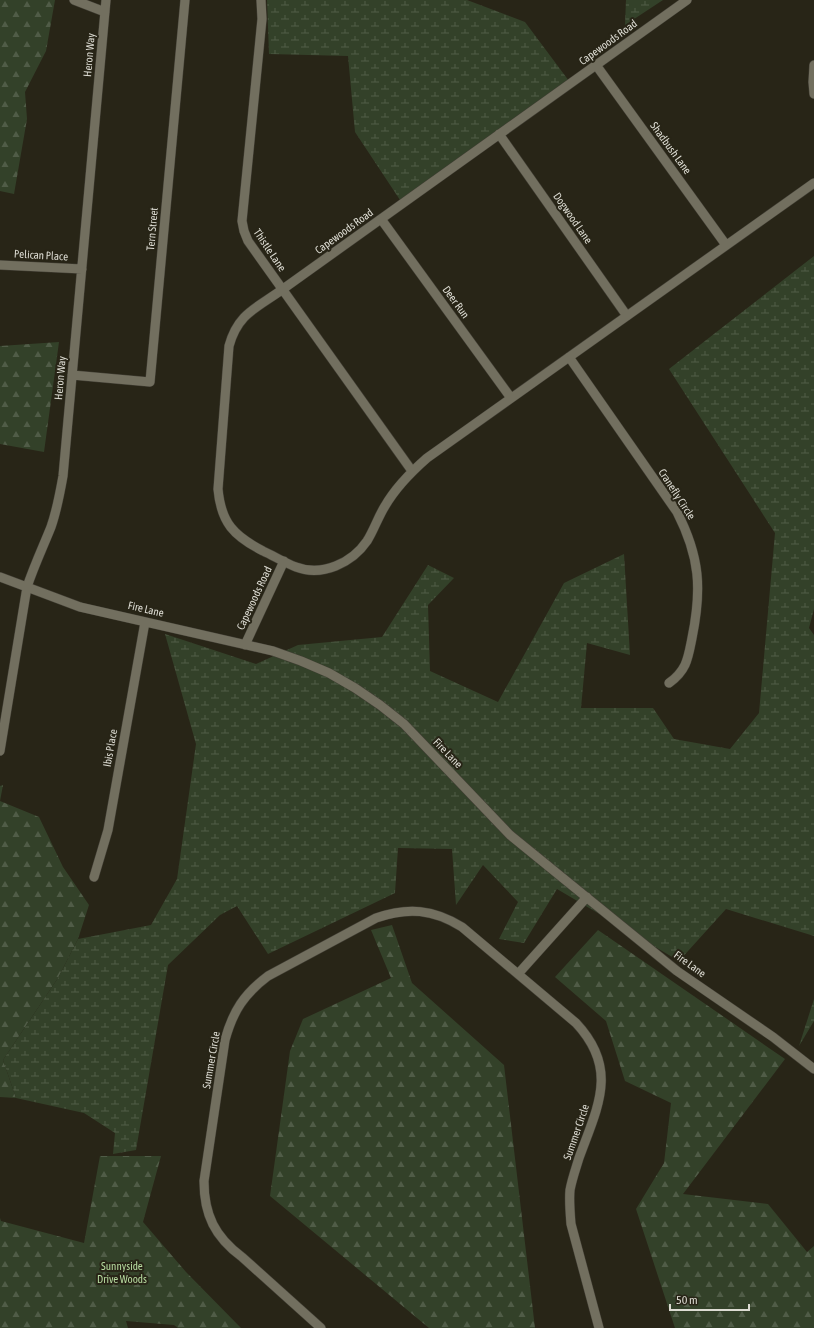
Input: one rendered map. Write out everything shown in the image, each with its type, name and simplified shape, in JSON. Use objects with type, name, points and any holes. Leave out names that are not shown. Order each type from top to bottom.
[{"type":"street","points":[[74,0],[105,12]]},
{"type":"street","name":"Heron Way","points":[[0,751],[27,587],[32,571],[51,526],[58,504],[64,476],[106,0]]},
{"type":"street","name":"Tern Street","points":[[72,375],[150,382],[185,0]]},
{"type":"street","name":"Thistle Lane","points":[[260,0],[262,19],[242,221],[244,231],[248,241],[412,471]]},
{"type":"street","name":"Capewoods Road","points":[[687,0],[283,290],[246,314],[238,323],[232,335],[229,346],[218,489],[222,512],[228,524],[246,542],[296,567],[315,570],[341,564],[360,550],[397,489],[412,471],[427,458],[814,183]]},
{"type":"street","name":"Shadbush Lane","points":[[596,65],[726,245]]},
{"type":"street","points":[[814,65],[814,94]]},
{"type":"street","name":"Dogwood Lane","points":[[500,134],[627,316]]},
{"type":"street","name":"Deer Run","points":[[381,219],[511,398]]},
{"type":"street","name":"Pelican Place","points":[[0,265],[82,269]]},
{"type":"street","name":"Cranefly Circle","points":[[569,357],[677,512],[686,529],[692,547],[697,568],[699,587],[697,617],[688,660],[683,670],[669,683]]},
{"type":"street","name":"Capewoods Road","points":[[245,645],[284,561]]},
{"type":"street","name":"Fire Lane","points":[[0,577],[80,607],[273,651],[322,670],[355,688],[404,724],[510,834],[677,971],[773,1037],[814,1070]]},
{"type":"street","name":"Ibis Place","points":[[94,877],[108,830],[145,622]]},
{"type":"street","points":[[518,974],[587,897]]},
{"type":"street","name":"Summer Circle","points":[[321,1328],[230,1249],[212,1224],[207,1210],[204,1196],[204,1181],[225,1040],[236,1010],[256,985],[268,976],[376,918],[390,913],[406,911],[420,911],[435,914],[451,920],[462,927],[576,1023],[589,1039],[598,1059],[602,1088],[599,1102],[574,1174],[570,1190],[569,1208],[571,1224],[599,1328]]},
{"type":"green space","points":[[0,0],[55,0],[46,51],[25,92],[27,119],[14,194],[0,191]]},
{"type":"green space","points":[[267,0],[467,0],[525,22],[572,85],[404,206],[355,132],[348,56],[269,54]]},
{"type":"green space","points":[[626,0],[663,0],[625,25]]},
{"type":"green space","points":[[814,256],[814,609],[809,628],[814,635],[814,936],[726,909],[679,961],[557,889],[524,943],[499,939],[518,902],[483,865],[456,905],[452,849],[398,848],[395,893],[268,954],[237,906],[220,915],[168,965],[136,1150],[113,1154],[115,1133],[84,1113],[16,1098],[3,1060],[58,978],[78,939],[151,925],[177,879],[196,744],[165,634],[256,664],[298,645],[382,637],[428,565],[454,578],[428,605],[430,671],[498,702],[564,583],[624,554],[630,655],[587,643],[581,708],[653,708],[674,739],[730,749],[759,713],[775,533],[669,369]]},
{"type":"green space","points":[[59,342],[44,452],[0,444],[0,346]]},
{"type":"green space","points":[[3,785],[0,801],[0,786]]},
{"type":"green space","points":[[0,801],[39,817],[63,867],[89,905],[78,939],[58,978],[3,1060],[16,1098],[0,1097]]},
{"type":"green space","points":[[392,925],[412,983],[504,1065],[535,1328],[429,1328],[270,1196],[290,1051],[303,1019],[391,978],[371,930]]},
{"type":"green space","points":[[598,930],[785,1059],[683,1194],[768,1204],[807,1252],[814,1246],[814,1328],[675,1328],[636,1209],[664,1163],[671,1103],[625,1081],[606,1021],[555,977]]},
{"type":"green space","points":[[814,999],[814,1021],[799,1046]]},
{"type":"green space","name":"Sunnyside Drive Woods","points":[[100,1156],[161,1156],[143,1222],[186,1272],[241,1328],[178,1328],[174,1325],[126,1321],[128,1328],[0,1328],[0,1218],[1,1221],[84,1243]]}]
